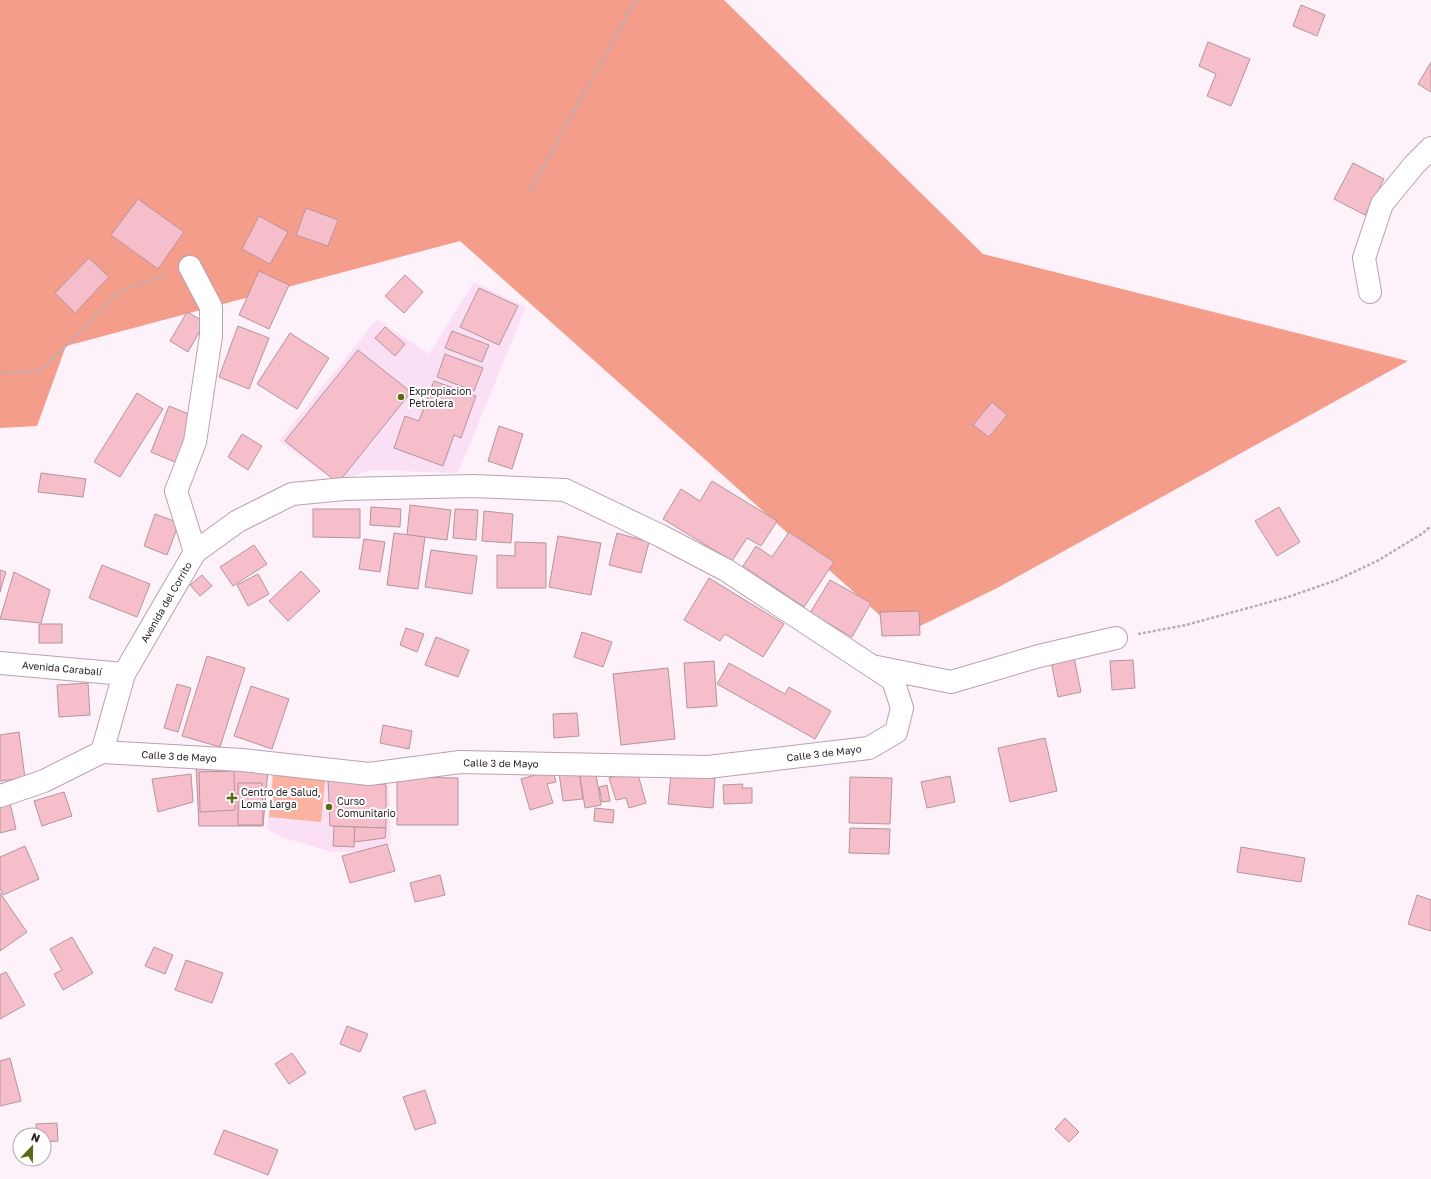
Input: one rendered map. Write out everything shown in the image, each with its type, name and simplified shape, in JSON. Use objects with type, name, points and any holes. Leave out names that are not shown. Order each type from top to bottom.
[{"type":"street","points":[[1370,292],[1364,258],[1382,204],[1414,165],[1431,148]]},
{"type":"street","name":"Avenida del Corrito","points":[[102,752],[124,674],[195,552],[176,491],[195,442],[211,336],[211,307],[190,267]]},
{"type":"street","points":[[195,552],[238,521],[292,494],[344,489],[466,486],[565,490],[661,536],[726,570],[872,666],[951,682],[1039,656],[1116,638]]},
{"type":"street","name":"Avenida Carabalí","points":[[0,663],[124,674]]},
{"type":"street","name":"Calle 3 de Mayo","points":[[102,752],[242,760],[369,774],[460,762],[708,767],[869,748],[896,732],[902,708],[893,680],[872,666]]},
{"type":"street","points":[[0,796],[44,782],[102,752]]},
{"type":"path","points":[[530,191],[636,0]]},
{"type":"path","points":[[0,373],[41,371],[120,291],[190,267]]},
{"type":"path","points":[[1116,638],[1186,625],[1295,594],[1337,580],[1379,560],[1423,533],[1431,526]]},
{"type":"shaded area","points":[[0,0],[724,0],[983,254],[1408,361],[997,588],[902,635],[460,241],[66,346],[37,426],[0,428]]},
{"type":"shaded area","name":"Expropiacion Petrolera","points":[[474,282],[526,307],[458,473],[369,470],[338,483],[279,441],[377,319],[429,354]]},
{"type":"shaded area","name":"Curso Comunitario","points":[[272,772],[389,785],[391,845],[357,852],[332,852],[278,836],[267,829]]},
{"type":"shaded area","points":[[273,775],[325,780],[321,822],[269,817]]},
{"type":"building","points":[[1301,5],[1325,15],[1317,36],[1293,26]]},
{"type":"building","points":[[1208,42],[1250,59],[1231,106],[1207,96],[1216,74],[1199,66]]},
{"type":"building","points":[[1431,62],[1431,92],[1418,84]]},
{"type":"building","points":[[1353,163],[1384,179],[1365,215],[1334,199]]},
{"type":"building","points":[[138,199],[184,232],[158,269],[111,235]]},
{"type":"building","points":[[306,208],[338,220],[328,246],[296,235]]},
{"type":"building","points":[[259,216],[288,232],[270,264],[242,249]]},
{"type":"building","points":[[89,258],[109,277],[75,313],[55,293]]},
{"type":"building","points":[[259,271],[289,285],[269,329],[239,315]]},
{"type":"building","points":[[405,275],[423,292],[404,313],[385,296]]},
{"type":"building","points":[[479,288],[518,306],[499,345],[460,327]]},
{"type":"building","points":[[187,312],[205,322],[188,352],[170,341]]},
{"type":"building","points":[[238,326],[269,338],[249,389],[219,377]]},
{"type":"building","points":[[385,327],[405,344],[395,356],[375,338]]},
{"type":"building","points":[[452,331],[489,345],[482,362],[445,348]]},
{"type":"building","points":[[290,333],[329,358],[297,409],[257,384]]},
{"type":"building","points":[[358,350],[411,392],[338,483],[285,441]]},
{"type":"building","points":[[445,354],[483,368],[474,391],[437,377]]},
{"type":"building","points":[[434,381],[476,396],[461,438],[454,435],[443,466],[394,448],[405,416],[419,421]]},
{"type":"building","points":[[137,393],[163,409],[120,477],[94,462]]},
{"type":"building","points":[[992,402],[1007,415],[989,437],[973,425]]},
{"type":"building","points":[[169,406],[196,417],[177,463],[151,452]]},
{"type":"building","points":[[499,426],[523,434],[512,469],[488,461]]},
{"type":"building","points":[[242,434],[262,446],[248,470],[228,457]]},
{"type":"building","points":[[41,473],[86,479],[83,497],[38,492]]},
{"type":"building","points":[[712,481],[777,521],[761,546],[747,538],[732,561],[663,519],[681,489],[700,501]]},
{"type":"building","points":[[410,505],[451,510],[447,540],[407,535]]},
{"type":"building","points":[[371,507],[401,509],[400,527],[370,525]]},
{"type":"building","points":[[1279,507],[1300,542],[1277,556],[1255,521]]},
{"type":"building","points":[[313,509],[360,509],[360,538],[313,537]]},
{"type":"building","points":[[455,509],[478,510],[476,540],[453,538]]},
{"type":"building","points":[[484,511],[513,514],[511,543],[482,541]]},
{"type":"building","points":[[155,514],[179,523],[167,555],[144,546]]},
{"type":"building","points":[[789,532],[834,562],[804,607],[743,566],[756,546],[772,557]]},
{"type":"building","points":[[394,533],[425,537],[418,589],[387,585]]},
{"type":"building","points":[[617,533],[649,542],[641,573],[609,565]]},
{"type":"building","points":[[558,536],[601,543],[591,595],[549,587]]},
{"type":"building","points":[[364,539],[385,542],[380,572],[359,569]]},
{"type":"building","points":[[515,542],[546,543],[546,588],[497,588],[497,555],[515,556]]},
{"type":"building","points":[[254,545],[267,564],[233,586],[220,567]]},
{"type":"building","points":[[431,550],[477,556],[472,594],[425,587]]},
{"type":"building","points":[[102,565],[150,584],[137,617],[89,598]]},
{"type":"building","points":[[0,570],[6,572],[0,592]]},
{"type":"building","points":[[301,571],[320,591],[288,621],[269,601]]},
{"type":"building","points":[[14,572],[50,590],[41,623],[0,619]]},
{"type":"building","points":[[258,574],[269,594],[248,606],[237,585]]},
{"type":"building","points":[[202,575],[212,586],[200,596],[190,585]]},
{"type":"building","points":[[709,578],[784,624],[763,657],[725,634],[720,641],[684,620]]},
{"type":"building","points":[[830,580],[871,603],[852,637],[810,613]]},
{"type":"building","points":[[919,611],[920,635],[882,636],[880,612]]},
{"type":"building","points":[[39,624],[62,624],[62,643],[39,643]]},
{"type":"building","points":[[406,628],[424,634],[417,652],[400,645]]},
{"type":"building","points":[[582,632],[612,642],[603,667],[574,657]]},
{"type":"building","points":[[436,637],[469,650],[458,677],[425,665]]},
{"type":"building","points":[[207,656],[245,668],[220,747],[182,736]]},
{"type":"building","points":[[1074,657],[1081,692],[1058,697],[1051,661]]},
{"type":"building","points":[[1133,660],[1135,688],[1112,690],[1110,661]]},
{"type":"building","points":[[714,661],[717,706],[687,708],[684,663]]},
{"type":"building","points":[[729,663],[785,694],[789,687],[831,711],[815,739],[717,684]]},
{"type":"building","points":[[668,668],[675,739],[621,745],[613,674]]},
{"type":"building","points":[[88,683],[90,715],[59,717],[57,685]]},
{"type":"building","points":[[177,684],[191,688],[178,732],[164,728]]},
{"type":"building","points":[[251,686],[289,699],[272,749],[234,736]]},
{"type":"building","points":[[577,713],[579,736],[554,738],[553,714]]},
{"type":"building","points":[[383,725],[412,731],[409,749],[380,743]]},
{"type":"building","points":[[19,732],[25,778],[0,781],[0,735]]},
{"type":"building","points":[[1045,738],[1057,791],[1010,802],[998,748]]},
{"type":"building","name":"Centro de Salud, Loma Larga","points":[[196,765],[268,770],[263,826],[199,826]]},
{"type":"building","points":[[595,768],[601,805],[585,808],[579,771]]},
{"type":"building","points":[[553,770],[556,782],[547,784],[553,803],[530,810],[521,779]]},
{"type":"building","points":[[234,771],[235,810],[200,812],[199,772]]},
{"type":"building","points":[[579,771],[583,799],[563,801],[559,773]]},
{"type":"building","points":[[637,771],[646,803],[629,808],[626,798],[616,800],[609,778]]},
{"type":"building","points":[[191,774],[193,802],[158,812],[152,779]]},
{"type":"building","points":[[671,774],[715,778],[713,808],[668,804]]},
{"type":"building","points":[[950,776],[955,802],[927,808],[921,782]]},
{"type":"building","points":[[397,777],[458,778],[458,825],[397,825]]},
{"type":"building","points":[[850,777],[892,778],[890,824],[849,823]]},
{"type":"building","points":[[328,780],[386,785],[386,828],[330,826]]},
{"type":"building","points":[[238,783],[262,783],[263,825],[238,825]]},
{"type":"building","points":[[743,784],[742,788],[752,788],[752,803],[724,804],[723,785]]},
{"type":"building","points":[[607,785],[610,801],[602,802],[599,787]]},
{"type":"building","points":[[64,792],[72,816],[42,826],[34,801]]},
{"type":"building","points":[[10,803],[16,829],[0,833],[0,806]]},
{"type":"building","points":[[595,808],[614,810],[613,823],[594,821]]},
{"type":"building","points":[[334,826],[355,827],[354,847],[333,846]]},
{"type":"building","points":[[355,827],[386,828],[385,838],[354,842]]},
{"type":"building","points":[[850,828],[890,829],[889,854],[849,853]]},
{"type":"building","points":[[387,844],[395,871],[350,883],[342,856]]},
{"type":"building","points":[[25,846],[39,879],[3,895],[0,888],[0,857]]},
{"type":"building","points":[[1241,847],[1305,858],[1301,882],[1237,872]]},
{"type":"building","points":[[440,875],[445,895],[415,902],[410,883]]},
{"type":"building","points":[[0,893],[27,932],[0,951]]},
{"type":"building","points":[[1417,895],[1431,900],[1431,931],[1408,924]]},
{"type":"building","points":[[72,937],[93,973],[63,990],[54,974],[62,970],[50,949]]},
{"type":"building","points":[[154,947],[173,955],[165,974],[145,966]]},
{"type":"building","points":[[186,960],[223,973],[212,1003],[175,990]]},
{"type":"building","points":[[6,972],[25,1005],[0,1019],[0,975]]},
{"type":"building","points":[[347,1026],[368,1034],[360,1052],[340,1044]]},
{"type":"building","points":[[292,1053],[306,1073],[289,1084],[275,1064]]},
{"type":"building","points":[[10,1058],[21,1101],[0,1106],[0,1061]]},
{"type":"building","points":[[425,1090],[436,1123],[415,1130],[403,1097]]},
{"type":"building","points":[[1065,1118],[1079,1132],[1069,1142],[1055,1129]]},
{"type":"building","points":[[57,1123],[58,1141],[52,1141],[52,1127],[36,1127],[36,1124]]},
{"type":"building","points":[[224,1130],[278,1150],[268,1175],[214,1154]]},
{"type":"place","name":"Expropiacion Petrolera","points":[[401,397]]},
{"type":"place","name":"Centro de Salud, Loma Larga","points":[[232,798]]},
{"type":"place","name":"Curso Comunitario","points":[[329,807]]}]
